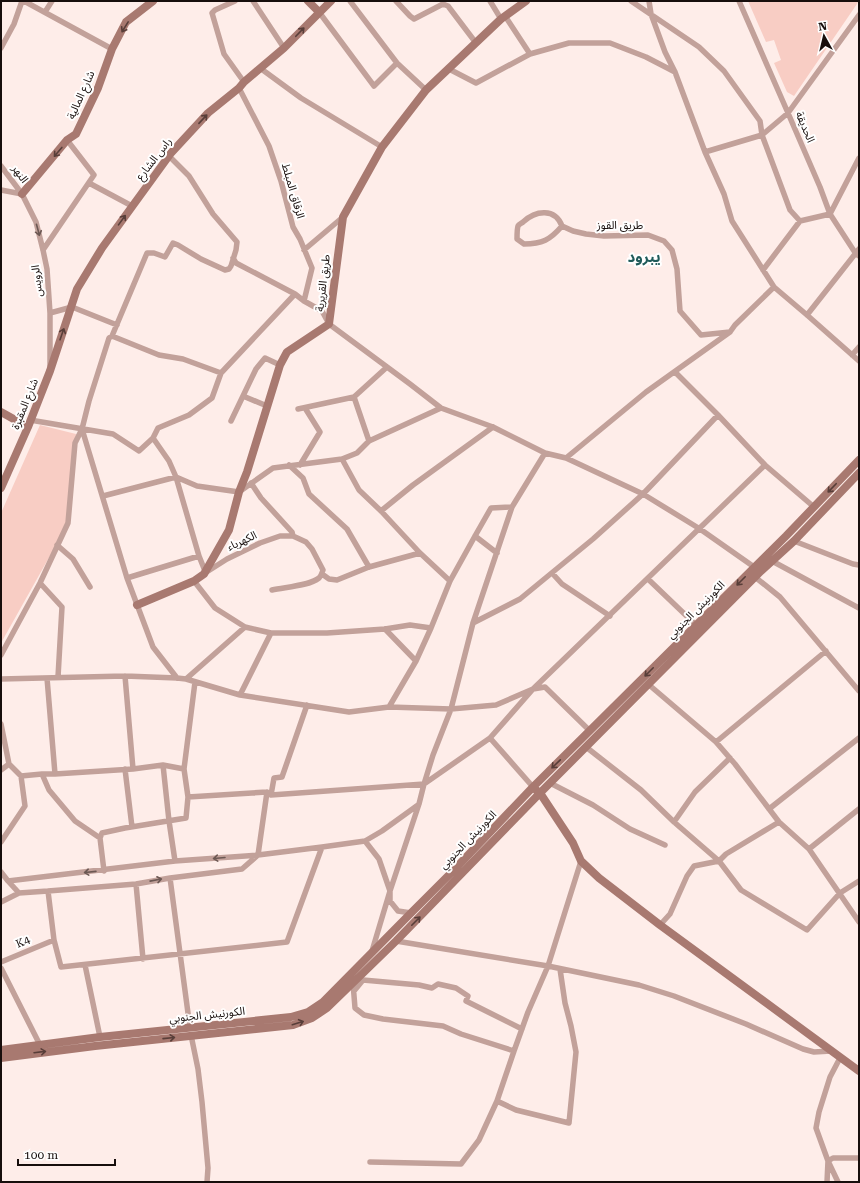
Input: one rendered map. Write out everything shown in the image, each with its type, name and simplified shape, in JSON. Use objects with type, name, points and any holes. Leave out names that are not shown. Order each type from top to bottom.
[{"type":"main road","points":[[308,1],[319,12]]},
{"type":"main road","name":"راس الشارع","points":[[50,371],[80,284],[102,248],[169,156],[208,114],[284,48],[331,1]]},
{"type":"main road","name":"طريق القريرية","points":[[137,605],[194,581],[204,572],[229,530],[239,492],[280,365],[288,352],[329,324],[343,217],[382,147],[426,90],[503,17],[526,1]]},
{"type":"main road","name":"شارع المالية","points":[[22,194],[67,140],[76,134],[98,88],[112,49],[126,22],[151,2]]},
{"type":"main road","name":"شارع المقبرة","points":[[1,488],[50,371]]},
{"type":"main road","points":[[1,412],[29,423]]},
{"type":"main road","name":"الكورنيش الجنوبي","points":[[1,1050],[100,1037],[293,1025],[312,1018],[327,1008],[353,987],[540,793],[757,572],[814,507],[859,460]]},
{"type":"main road","name":"الكورنيش الجنوبي","points":[[1,1058],[291,1017],[308,1012],[323,1002],[452,872],[533,787],[696,625],[794,541],[859,473]]},
{"type":"main road","points":[[533,787],[540,793],[573,842],[581,861],[598,878],[859,1071]]},
{"type":"street","points":[[1,48],[14,24],[23,1],[112,49]]},
{"type":"street","points":[[44,12],[52,1]]},
{"type":"street","name":"الزقاق المبلط","points":[[233,1],[212,13],[224,54],[242,85],[269,146],[293,228],[300,239],[312,268],[304,301]]},
{"type":"street","points":[[253,1],[284,48]]},
{"type":"street","points":[[350,1],[397,63],[426,90]]},
{"type":"street","points":[[396,1],[410,16],[414,18],[417,18],[443,4],[448,6],[476,43]]},
{"type":"street","points":[[490,1],[530,54]]},
{"type":"street","points":[[631,1],[699,47],[724,71],[760,121],[762,135],[790,210],[800,221]]},
{"type":"street","points":[[649,1],[651,14],[665,52],[675,72],[704,152],[724,194],[732,221],[774,287],[859,361]]},
{"type":"street","name":"الحديقة","points":[[738,1],[788,112],[830,214],[858,253]]},
{"type":"street","points":[[319,12],[374,86],[397,63]]},
{"type":"street","points":[[704,152],[762,135],[788,112],[859,15]]},
{"type":"street","points":[[449,69],[476,83],[530,54],[569,43],[610,43],[646,56],[675,72]]},
{"type":"street","points":[[260,68],[301,98],[382,147]]},
{"type":"street","points":[[43,250],[94,175],[67,140]]},
{"type":"street","points":[[1,655],[40,583],[68,523],[75,443],[82,429],[89,401],[109,338],[112,336],[147,253],[154,253],[165,257],[173,243],[201,259],[225,270],[231,266],[237,242],[213,214],[189,176],[169,156]]},
{"type":"street","points":[[763,270],[800,221],[830,214],[859,158]]},
{"type":"street","name":"النهر","points":[[1,166],[22,194]]},
{"type":"street","points":[[89,183],[132,206]]},
{"type":"street","points":[[1,190],[22,194]]},
{"type":"street","name":"الرويس","points":[[22,194],[36,222],[47,269],[50,313],[50,371]]},
{"type":"street","name":"طريق القوز","points":[[562,226],[554,235],[544,242],[524,244],[517,239],[518,226],[528,217],[540,212],[553,214],[560,220],[562,226],[573,231],[604,236],[648,235],[664,241],[672,250],[677,269],[680,311],[701,335],[730,332]]},
{"type":"street","points":[[304,250],[343,217]]},
{"type":"street","points":[[807,315],[858,253]]},
{"type":"street","points":[[233,258],[236,263],[296,294],[304,301],[322,311],[329,324],[441,408],[493,427],[545,452],[566,458],[643,494],[700,529],[757,572],[826,651],[859,692]]},
{"type":"street","points":[[566,458],[646,392],[730,332],[735,325],[774,287]]},
{"type":"street","points":[[29,423],[113,434],[139,451],[154,438],[158,428],[189,415],[212,398],[221,373],[296,294]]},
{"type":"street","points":[[50,313],[72,306],[116,325]]},
{"type":"street","points":[[112,336],[159,355],[183,359],[221,373]]},
{"type":"street","points":[[852,355],[859,347]]},
{"type":"street","points":[[231,420],[256,369],[265,358],[280,365]]},
{"type":"street","points":[[298,409],[354,397],[387,367]]},
{"type":"street","points":[[675,372],[765,465],[814,507]]},
{"type":"street","points":[[243,396],[267,406]]},
{"type":"street","points":[[354,397],[369,441]]},
{"type":"street","points":[[300,465],[320,432],[305,408]]},
{"type":"street","points":[[103,496],[176,477],[196,486],[239,492],[273,468],[342,459],[357,453],[369,441],[441,408]]},
{"type":"street","points":[[473,623],[520,599],[593,539],[643,494],[718,415]]},
{"type":"street","points":[[381,510],[493,427]]},
{"type":"street","points":[[82,429],[127,578],[153,647],[177,678]]},
{"type":"street","points":[[154,438],[169,461],[176,477],[198,556],[204,572]]},
{"type":"street","points":[[372,952],[433,755],[451,709],[473,623],[512,507],[545,452]]},
{"type":"street","points":[[342,459],[359,490],[381,510],[420,553],[450,581]]},
{"type":"street","points":[[289,465],[303,478],[309,494],[347,529],[370,567]]},
{"type":"street","points":[[188,797],[424,784],[490,738],[533,689],[765,465]]},
{"type":"street","points":[[251,483],[261,498],[292,532],[293,536],[306,542],[312,549],[323,570],[322,574],[310,583],[272,590]]},
{"type":"street","points":[[389,707],[416,661],[450,581],[491,508],[512,507]]},
{"type":"street","name":"الكهرباء","points":[[204,572],[260,543],[280,536],[293,536]]},
{"type":"street","points":[[474,536],[497,553]]},
{"type":"street","points":[[794,541],[859,565]]},
{"type":"street","points":[[57,545],[73,559],[90,587]]},
{"type":"street","points":[[322,574],[329,579],[337,580],[370,567],[420,553]]},
{"type":"street","points":[[127,578],[198,556]]},
{"type":"street","points":[[772,561],[859,608]]},
{"type":"street","points":[[552,573],[562,584],[610,616]]},
{"type":"street","points":[[648,579],[696,625]]},
{"type":"street","points":[[194,581],[215,608],[245,627],[271,633],[327,633],[385,629],[410,625],[431,628]]},
{"type":"street","points":[[40,583],[62,607],[58,677]]},
{"type":"street","points":[[186,679],[245,627]]},
{"type":"street","points":[[385,629],[416,661]]},
{"type":"street","points":[[240,694],[271,633]]},
{"type":"street","points":[[716,742],[826,651]]},
{"type":"street","points":[[125,676],[134,769]]},
{"type":"street","points":[[1,679],[125,676],[177,678],[186,679],[240,694],[349,712],[389,707],[451,709],[496,705],[533,689],[545,687],[590,731]]},
{"type":"street","points":[[47,678],[55,774]]},
{"type":"street","points":[[104,871],[100,838],[102,833],[186,818],[188,797],[184,769],[194,682]]},
{"type":"street","points":[[648,684],[716,742],[779,822],[809,849],[859,922]]},
{"type":"street","points":[[1,902],[19,893],[136,884],[242,869],[258,855],[269,793],[274,778],[282,777],[307,705]]},
{"type":"street","points":[[1,724],[9,764],[21,776],[24,806],[18,818],[1,842]]},
{"type":"street","points":[[490,738],[533,787]]},
{"type":"street","points":[[770,809],[859,738]]},
{"type":"street","points":[[586,747],[641,790],[674,822],[719,861],[741,890],[807,930],[840,893],[859,881]]},
{"type":"street","points":[[674,822],[695,792],[730,758]]},
{"type":"street","points":[[1,770],[9,764]]},
{"type":"street","points":[[163,765],[169,821],[176,861]]},
{"type":"street","points":[[21,776],[134,769],[163,765],[184,769]]},
{"type":"street","points":[[125,769],[132,827]]},
{"type":"street","points":[[42,774],[49,790],[75,821],[100,838]]},
{"type":"street","points":[[550,783],[593,805],[630,829],[665,846]]},
{"type":"street","points":[[8,881],[104,871],[176,861],[258,855],[365,841],[382,831],[419,804]]},
{"type":"street","points":[[809,849],[859,809]]},
{"type":"street","points":[[660,925],[670,914],[687,876],[694,866],[719,861],[726,854],[779,822]]},
{"type":"street","points":[[365,841],[379,859],[390,890],[390,901],[398,912],[411,913]]},
{"type":"street","points":[[48,891],[54,940],[61,967],[287,942],[322,847]]},
{"type":"street","points":[[370,1162],[462,1164],[479,1140],[497,1101],[522,1029],[548,966],[581,861]]},
{"type":"street","points":[[1,872],[19,893]]},
{"type":"street","points":[[170,878],[190,1032],[198,1069],[208,1168],[207,1182]]},
{"type":"street","points":[[136,884],[143,958]]},
{"type":"street","name":"K4","points":[[1,962],[54,940]]},
{"type":"street","points":[[396,941],[548,966],[639,985],[674,996],[746,1024],[803,1049],[814,1052],[831,1051]]},
{"type":"street","points":[[85,965],[100,1037]]},
{"type":"street","points":[[1,968],[40,1045]]},
{"type":"street","points":[[497,1101],[516,1110],[569,1123],[576,1052],[572,1026],[565,1003],[560,969]]},
{"type":"street","points":[[514,1051],[461,1034],[443,1026],[383,1019],[364,1015],[355,1008],[353,987],[363,980],[411,984],[432,988],[438,984],[456,988],[468,996],[466,1001],[522,1029]]},
{"type":"street","points":[[838,1182],[828,1161],[816,1128],[819,1112],[830,1077],[840,1058]]},
{"type":"street","points":[[828,1161],[833,1158],[859,1158]]},
{"type":"street","points":[[827,1182],[828,1161]]},
{"type":"shaded area","points":[[748,1],[859,1],[794,96],[787,92],[774,63],[781,60],[774,40],[766,42]]},
{"type":"shaded area","points":[[40,425],[76,434],[70,516],[65,529],[1,643],[1,513]]},
{"type":"district","name":"يبرود","points":[[644,257]]}]
